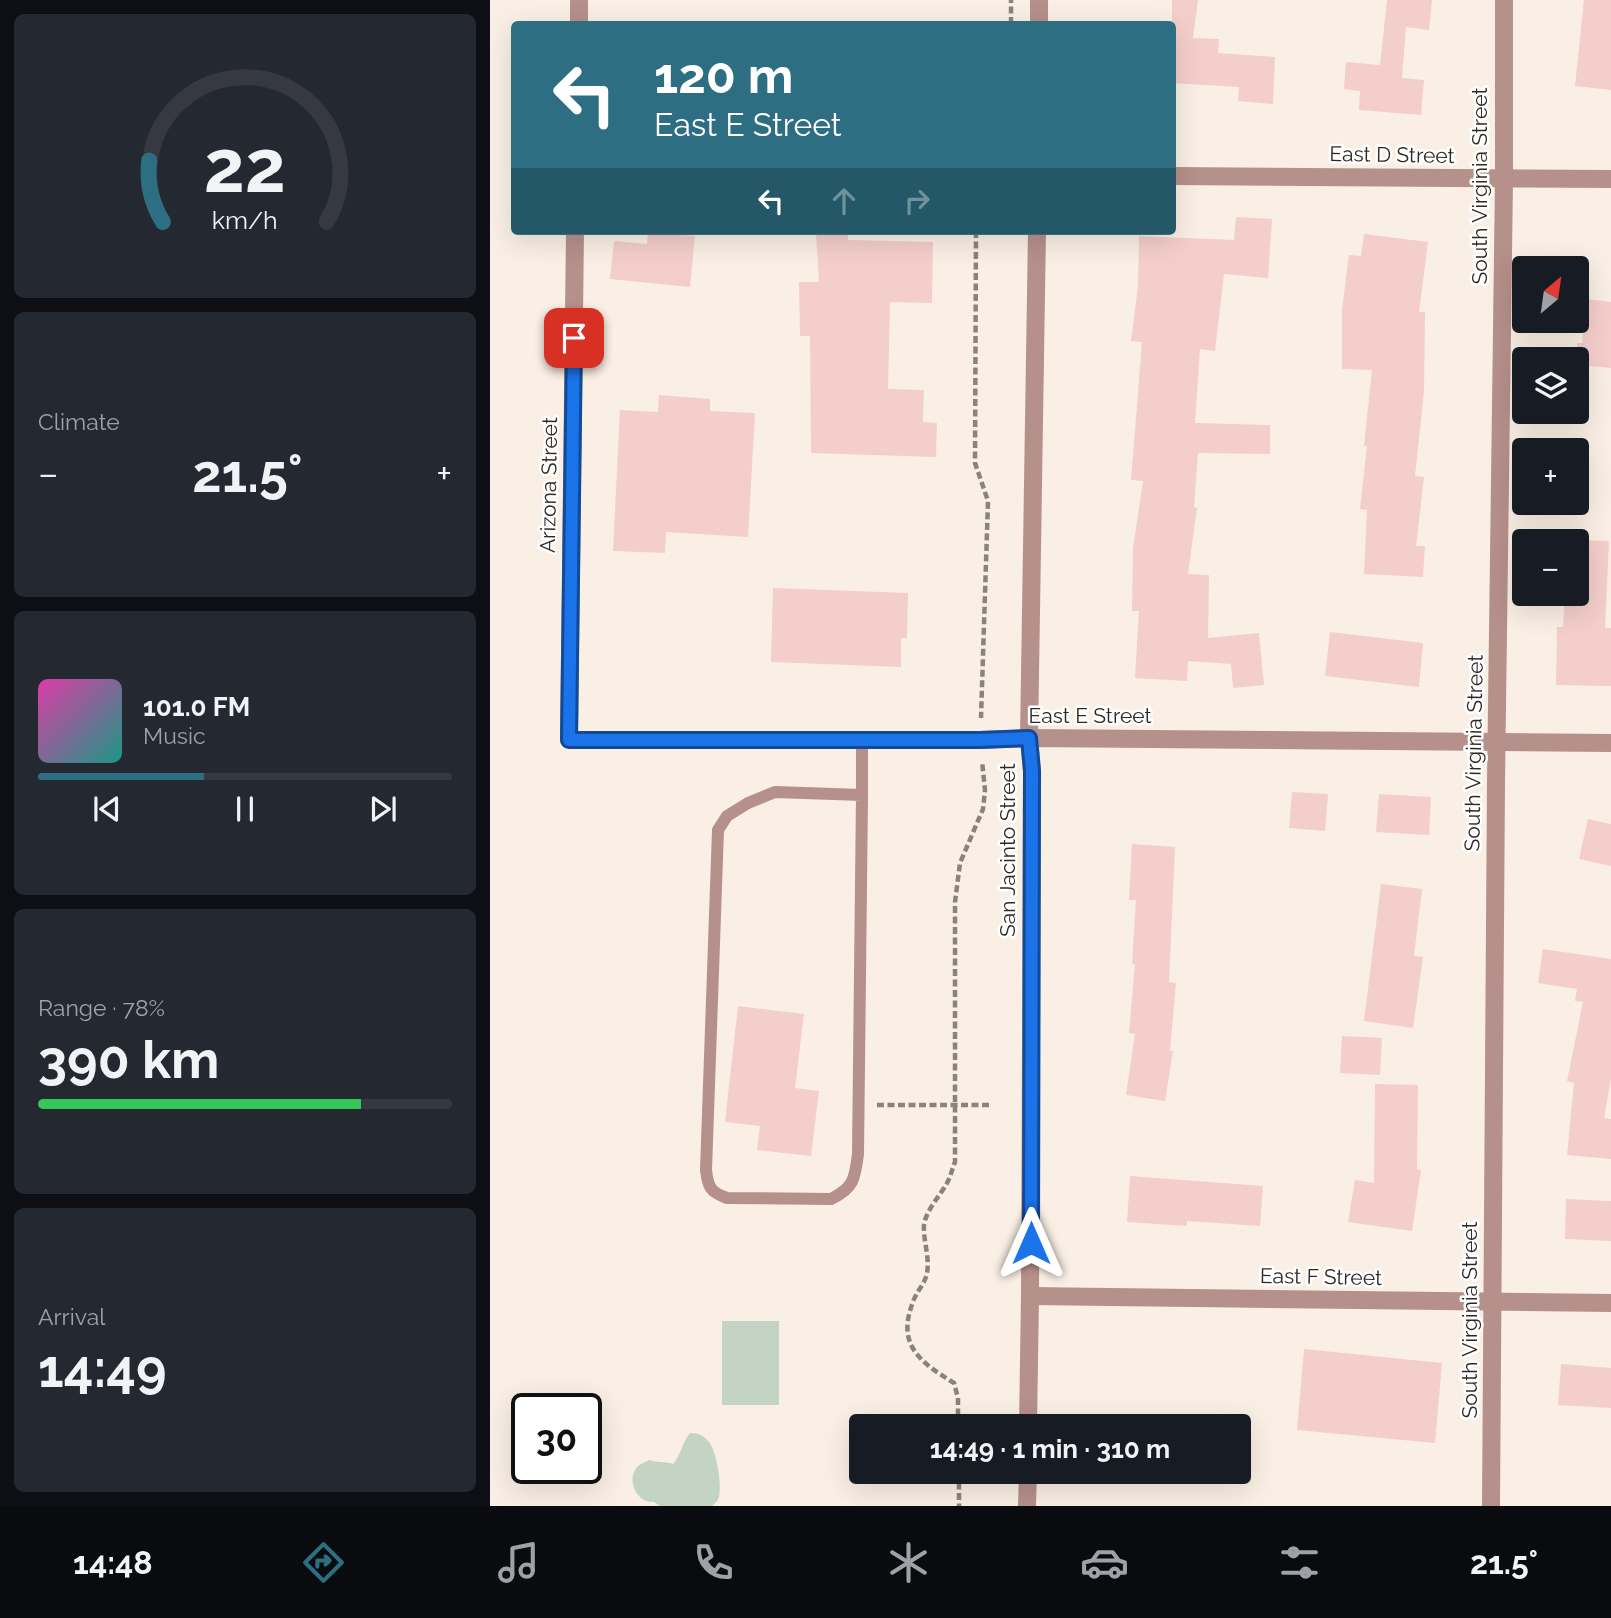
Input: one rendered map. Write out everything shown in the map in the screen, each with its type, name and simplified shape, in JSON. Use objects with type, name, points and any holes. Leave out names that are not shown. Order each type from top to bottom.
[{"type":"street","points":[[579,0],[579,21]]},
{"type":"street","points":[[1039,0],[1039,21]]},
{"type":"street","name":"South Virginia Street","points":[[1491,1506],[1504,0]]},
{"type":"street","name":"East D Street","points":[[1176,176],[1611,179]]},
{"type":"street","name":"Arizona Street","points":[[569,740],[575,235]]},
{"type":"street","name":"San Jacinto Street","points":[[1028,1414],[1032,771],[1029,738],[1037,235]]},
{"type":"street","name":"East E Street","points":[[569,740],[1029,738],[1611,743]]},
{"type":"street","name":"East F Street","points":[[1030,1296],[1611,1303]]},
{"type":"street","points":[[1027,1506],[1028,1484]]},
{"type":"lane","points":[[862,740],[862,794],[858,1154],[852,1184],[844,1193],[831,1199],[727,1198],[716,1194],[708,1185],[706,1170],[718,830],[727,816],[748,803],[775,792],[862,794]]},
{"type":"path","points":[[1011,0],[1011,21]]},
{"type":"path","points":[[958,1414],[954,1383],[920,1359],[909,1340],[906,1322],[914,1299],[927,1278],[929,1263],[924,1223],[949,1180],[955,1162],[956,892],[960,863],[983,809],[985,790],[980,740],[988,501],[975,463],[976,235]]},
{"type":"path","points":[[876,1105],[990,1105]]},
{"type":"path","points":[[959,1484],[959,1506]]},
{"type":"green space","points":[[722,1321],[779,1321],[779,1405],[722,1405]]},
{"type":"green space","points":[[690,1433],[703,1437],[712,1447],[719,1477],[720,1492],[717,1501],[712,1506],[660,1506],[642,1499],[633,1484],[634,1471],[649,1460],[673,1464]]},
{"type":"building","points":[[1172,0],[1198,0],[1193,38],[1219,39],[1218,53],[1275,57],[1273,104],[1238,101],[1239,87],[1176,83],[1176,21],[1172,21]]},
{"type":"building","points":[[1387,0],[1432,0],[1429,30],[1406,27],[1402,78],[1424,80],[1421,115],[1359,110],[1360,91],[1344,89],[1346,62],[1380,65]]},
{"type":"building","points":[[1584,0],[1611,0],[1611,90],[1575,86]]},
{"type":"building","points":[[1236,217],[1272,219],[1268,278],[1224,274],[1215,351],[1200,349],[1195,423],[1270,425],[1270,454],[1198,453],[1194,507],[1197,508],[1188,574],[1209,575],[1208,638],[1259,633],[1264,685],[1233,688],[1231,664],[1188,661],[1187,681],[1135,678],[1139,611],[1132,611],[1133,548],[1143,481],[1131,480],[1142,342],[1131,341],[1138,286],[1139,236],[1234,240]]},
{"type":"building","points":[[1364,234],[1428,242],[1419,312],[1425,312],[1424,392],[1415,476],[1424,477],[1416,546],[1425,546],[1423,577],[1364,574],[1367,510],[1360,509],[1372,370],[1342,369],[1342,310],[1349,255],[1361,256]]},
{"type":"building","points":[[648,235],[695,236],[690,287],[610,279],[614,241],[647,244]]},
{"type":"building","points":[[816,235],[848,235],[848,240],[933,242],[932,303],[890,302],[888,389],[924,390],[923,422],[937,423],[936,457],[811,453],[810,336],[800,336],[799,282],[819,282]]},
{"type":"building","points":[[1589,299],[1611,302],[1611,368],[1589,366],[1589,347],[1577,347],[1577,343],[1582,343],[1583,333],[1589,333]]},
{"type":"building","points":[[659,395],[710,399],[710,411],[755,413],[748,537],[666,532],[665,553],[613,551],[620,410],[658,412]]},
{"type":"building","points":[[1589,540],[1609,541],[1605,628],[1611,628],[1611,686],[1556,685],[1557,627],[1563,627],[1564,606],[1589,606]]},
{"type":"building","points":[[773,588],[908,593],[907,638],[901,638],[901,667],[771,662]]},
{"type":"building","points":[[1330,632],[1423,643],[1419,687],[1325,676]]},
{"type":"building","points":[[1292,792],[1328,794],[1325,831],[1289,828]]},
{"type":"building","points":[[1379,794],[1431,797],[1429,835],[1376,832]]},
{"type":"building","points":[[1588,819],[1611,824],[1611,866],[1579,859]]},
{"type":"building","points":[[1132,844],[1175,847],[1169,982],[1176,983],[1170,1051],[1173,1051],[1165,1101],[1126,1095],[1135,1034],[1129,1033],[1135,964],[1132,964],[1136,900],[1129,900]]},
{"type":"building","points":[[1381,884],[1422,889],[1414,956],[1423,957],[1413,1028],[1364,1021]]},
{"type":"building","points":[[1543,949],[1611,959],[1611,1079],[1604,1118],[1611,1119],[1611,1159],[1567,1155],[1574,1083],[1567,1081],[1583,1002],[1575,1001],[1577,989],[1538,983]]},
{"type":"building","points":[[738,1006],[804,1014],[795,1088],[819,1091],[811,1156],[757,1150],[760,1126],[725,1122]]},
{"type":"building","points":[[1342,1036],[1382,1038],[1380,1075],[1340,1073]]},
{"type":"building","points":[[1375,1084],[1418,1085],[1417,1169],[1421,1170],[1412,1231],[1348,1222],[1355,1180],[1374,1183]]},
{"type":"building","points":[[1130,1176],[1263,1186],[1260,1226],[1187,1221],[1187,1226],[1127,1222]]},
{"type":"building","points":[[1566,1199],[1611,1201],[1611,1241],[1565,1239]]},
{"type":"building","points":[[1304,1349],[1442,1363],[1435,1443],[1297,1430]]},
{"type":"building","points":[[1561,1364],[1611,1368],[1611,1408],[1558,1405]]},
{"type":"route","points":[[574,338],[569,740],[1029,738],[1032,771],[1031,1243]]}]
